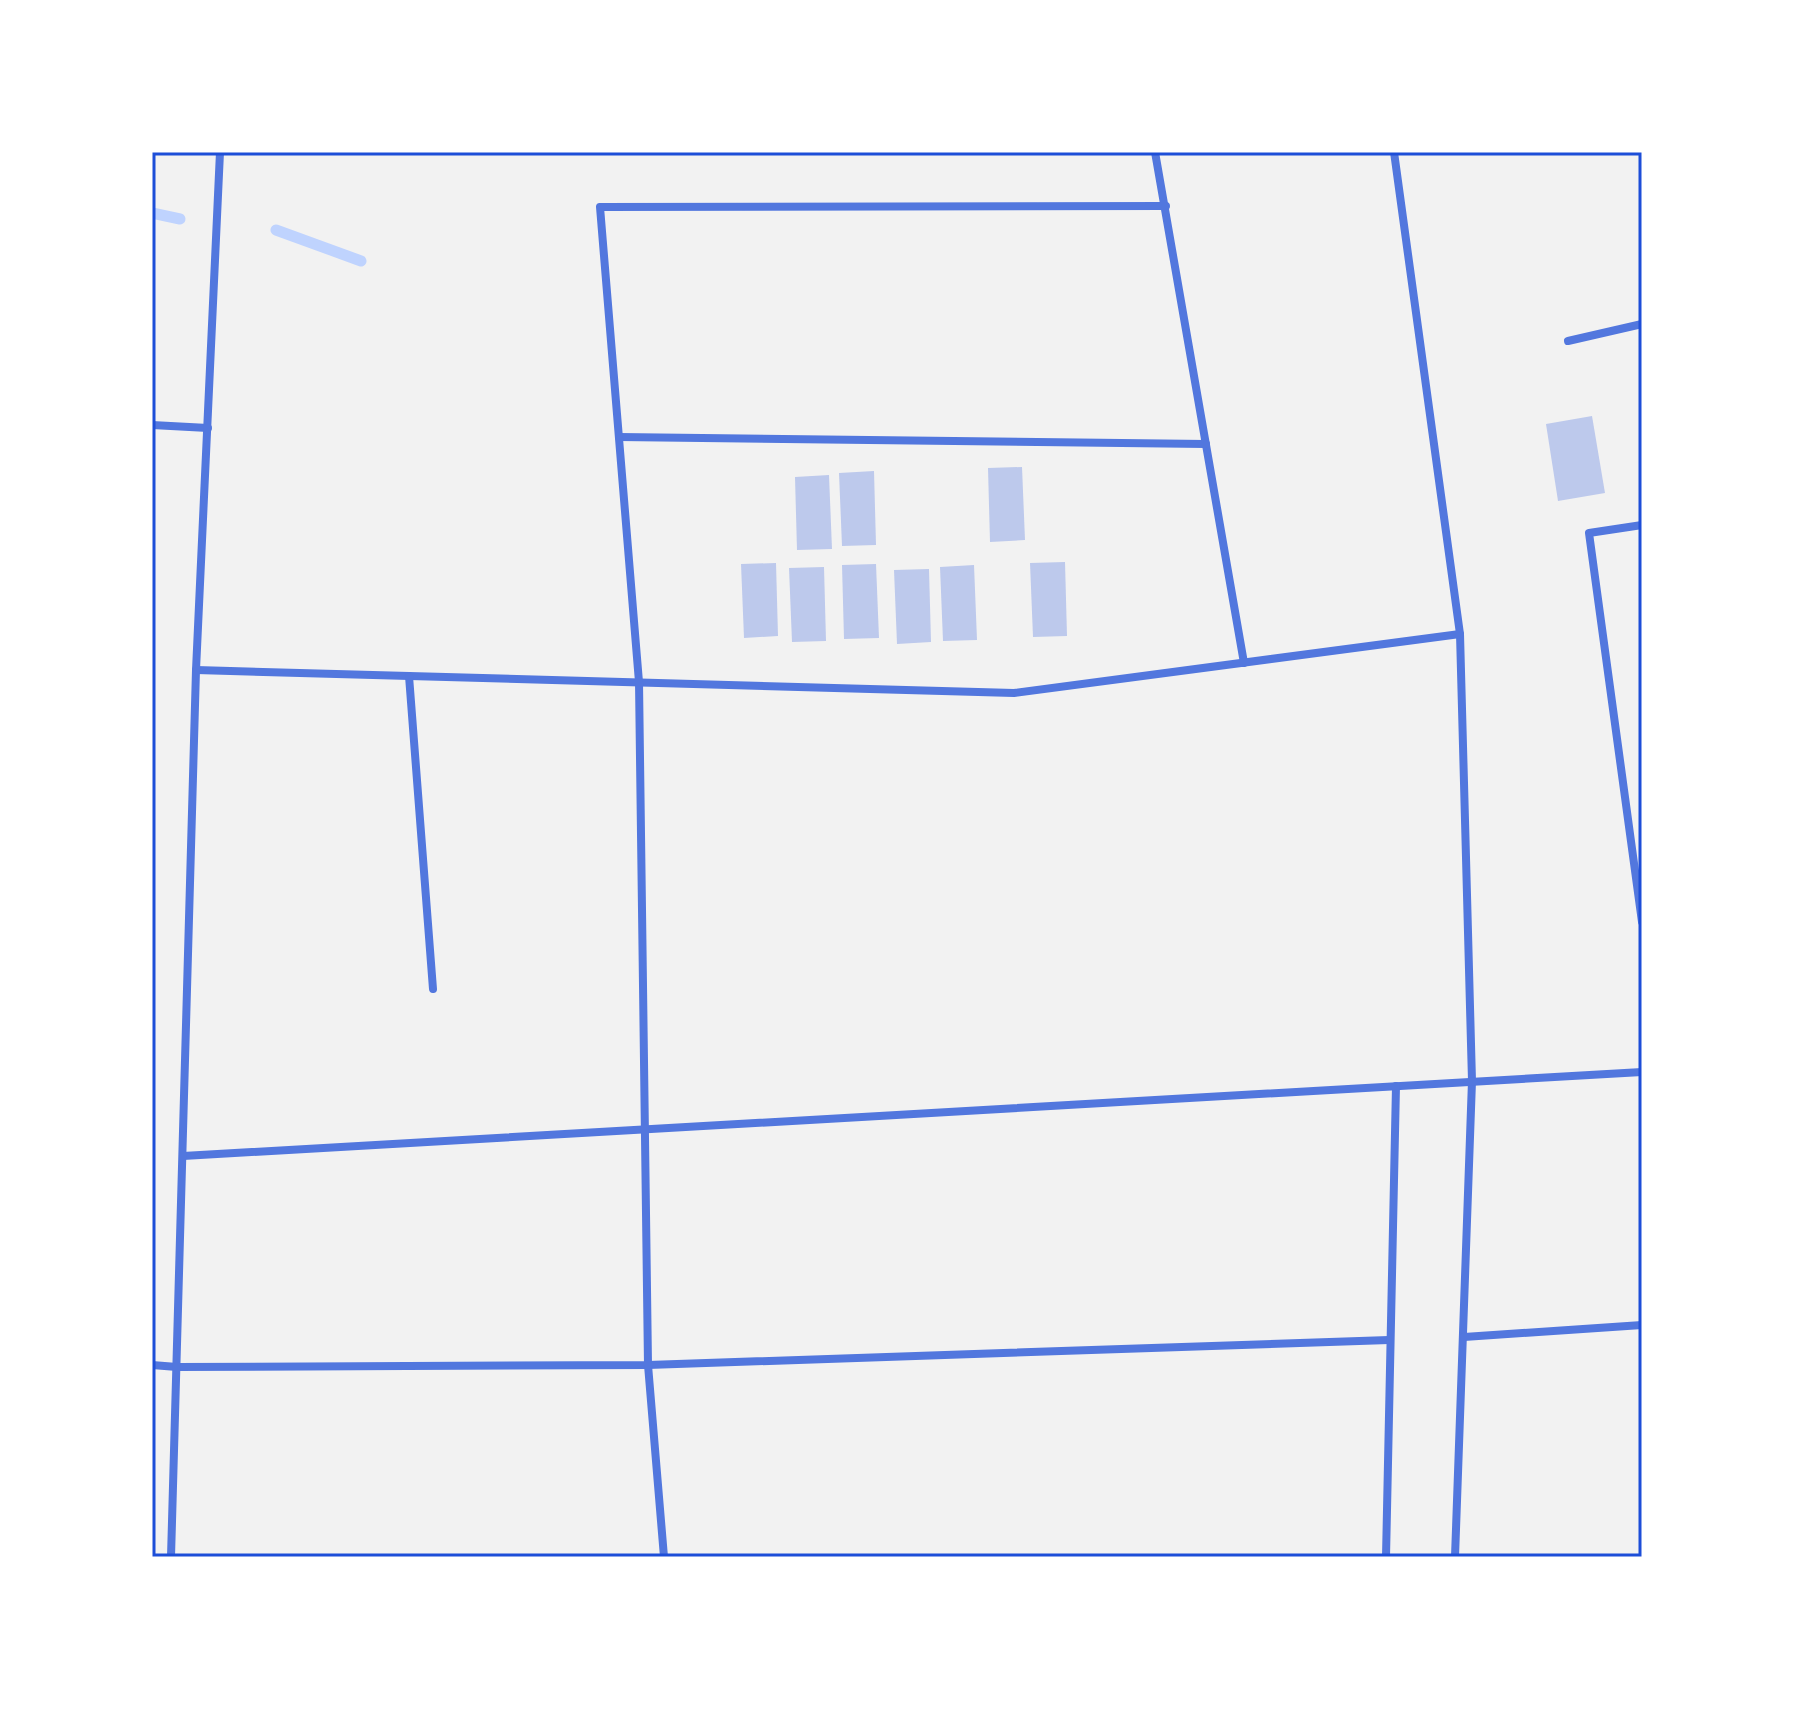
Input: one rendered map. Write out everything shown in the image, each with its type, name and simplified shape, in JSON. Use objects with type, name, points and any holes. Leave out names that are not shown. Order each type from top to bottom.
[{"type":"street","points":[[171,1557],[196,670],[220,152]]},
{"type":"street","points":[[1155,152],[1244,663]]},
{"type":"street","points":[[1394,152],[1460,634],[1472,1081],[1455,1557]]},
{"type":"street","points":[[664,1557],[648,1365],[639,682],[600,207],[1166,206]]},
{"type":"street","points":[[1568,341],[1642,324]]},
{"type":"street","points":[[152,425],[208,428]]},
{"type":"street","points":[[619,437],[1206,444]]},
{"type":"street","points":[[1642,525],[1589,533],[1642,922]]},
{"type":"street","points":[[196,670],[1014,693],[1460,634]]},
{"type":"street","points":[[409,676],[433,989]]},
{"type":"street","points":[[183,1156],[1642,1072]]},
{"type":"street","points":[[1386,1557],[1396,1086]]},
{"type":"street","points":[[1464,1337],[1642,1325]]},
{"type":"street","points":[[152,1365],[648,1365],[1389,1340]]},
{"type":"building","points":[[1592,416],[1605,493],[1558,501],[1546,424]]},
{"type":"building","points":[[1022,467],[1025,540],[990,542],[988,468]]},
{"type":"building","points":[[874,471],[876,545],[842,546],[839,473]]},
{"type":"building","points":[[829,475],[832,549],[797,550],[795,477]]},
{"type":"building","points":[[1065,562],[1067,636],[1033,637],[1030,563]]},
{"type":"building","points":[[776,563],[778,636],[744,638],[741,564]]},
{"type":"building","points":[[876,564],[879,638],[844,639],[842,565]]},
{"type":"building","points":[[974,565],[977,640],[943,641],[940,567]]},
{"type":"building","points":[[824,567],[826,641],[792,642],[789,568]]},
{"type":"building","points":[[929,569],[931,642],[897,644],[894,570]]},
{"type":"waterway","points":[[152,213],[180,219]]},
{"type":"waterway","points":[[276,230],[361,261]]}]
